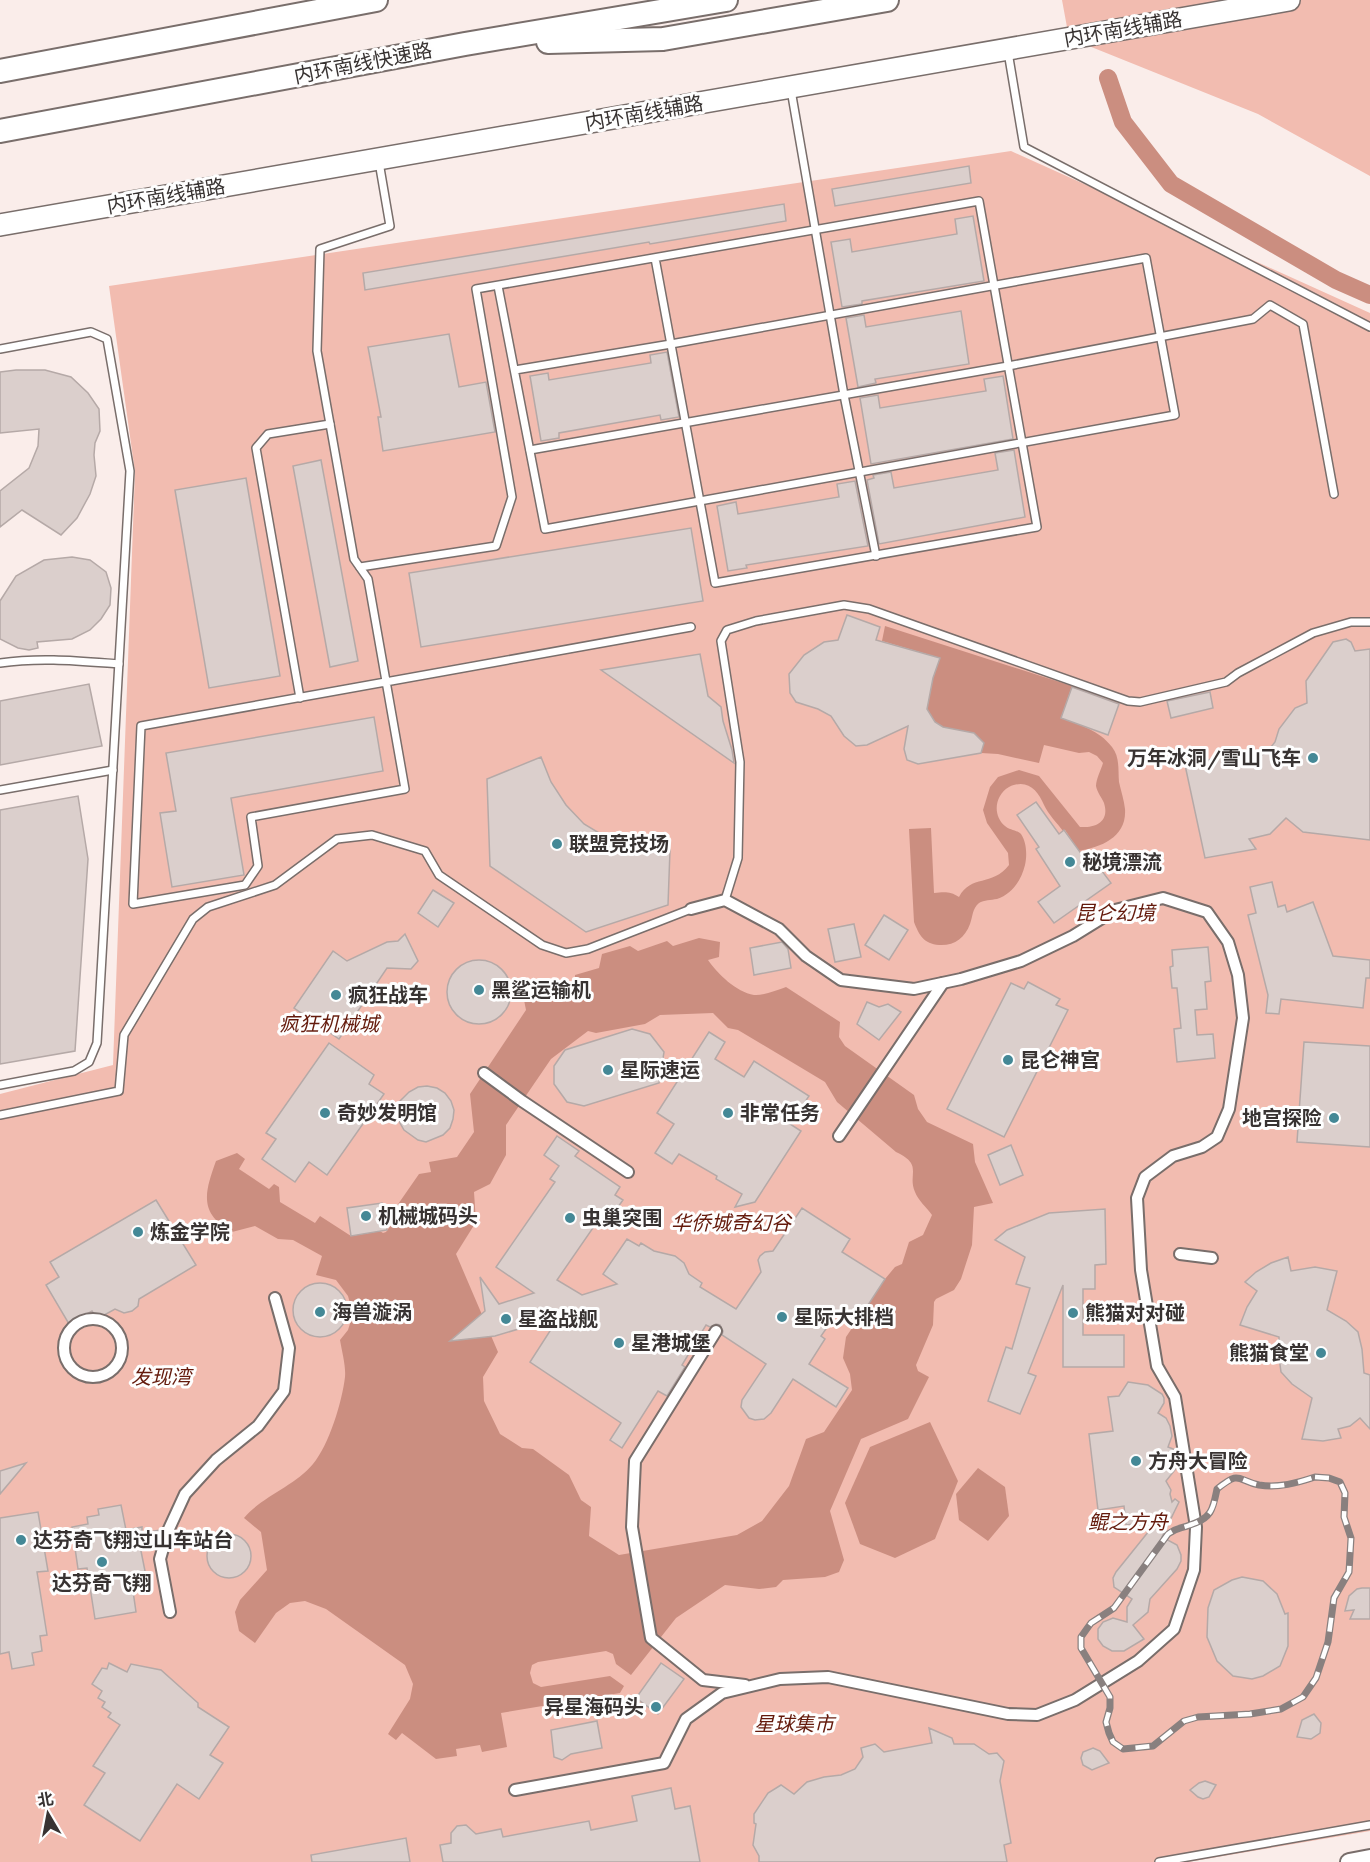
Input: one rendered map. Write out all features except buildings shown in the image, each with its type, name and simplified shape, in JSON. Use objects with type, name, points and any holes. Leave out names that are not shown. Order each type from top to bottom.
[{"type":"highway","points":[[0,71],[376,0]]},
{"type":"highway","name":"内环南线快速路","points":[[0,131],[465,44],[726,0]]},
{"type":"highway","points":[[465,44],[663,39],[886,0]]},
{"type":"main road","points":[[1204,15],[1247,0]]},
{"type":"main road","name":"内环南线辅路","points":[[0,225],[1289,0]]},
{"type":"street","points":[[515,1790],[664,1763],[686,1719],[722,1693],[780,1679],[828,1677],[1008,1714],[1037,1715],[1075,1700],[1138,1661],[1174,1629],[1194,1570],[1196,1527],[1175,1397],[1156,1366],[1141,1270],[1137,1198],[1145,1177],[1173,1156],[1202,1147],[1217,1137],[1229,1108],[1243,1018],[1238,975],[1228,942],[1207,912],[1162,898],[1115,910],[1073,936],[1021,961],[914,989],[841,980],[806,956],[779,929],[725,900],[691,909]]},
{"type":"street","points":[[839,1136],[943,983]]},
{"type":"street","points":[[484,1073],[628,1172]]},
{"type":"street","points":[[1180,1254],[1212,1258]]},
{"type":"street","points":[[170,1612],[160,1559],[168,1531],[185,1494],[216,1460],[258,1426],[284,1391],[289,1347],[275,1299]]},
{"type":"street","points":[[87,1320],[106,1322],[118,1335],[121,1343],[122,1352],[118,1361],[113,1369],[104,1375],[85,1376],[76,1372],[65,1356],[66,1338],[78,1323],[87,1320]]},
{"type":"street","points":[[716,1331],[635,1461],[632,1527],[651,1638],[703,1680],[752,1686]]},
{"type":"street","points":[[1349,1862],[1370,1858]]},
{"type":"lane","points":[[1007,49],[1024,147],[1370,327]]},
{"type":"lane","points":[[791,87],[844,395],[876,556]]},
{"type":"lane","points":[[378,159],[390,226],[320,249],[317,351],[354,559],[368,579],[386,682],[405,789],[251,818],[258,866],[245,885],[133,904],[141,726],[300,698],[386,682],[691,627]]},
{"type":"lane","points":[[360,567],[496,546],[512,497],[476,290],[655,258],[979,201],[1037,527],[715,583],[655,258]]},
{"type":"lane","points":[[498,286],[545,529],[1175,415],[1146,258],[671,345],[515,370]]},
{"type":"lane","points":[[530,450],[1008,366],[1253,319],[1270,305],[1303,324],[1334,494]]},
{"type":"lane","points":[[0,348],[91,332],[107,339],[130,471],[97,1043],[89,1062],[74,1071],[0,1085]]},
{"type":"lane","points":[[300,698],[255,448],[268,434],[330,424]]},
{"type":"lane","points":[[725,900],[738,858],[740,762],[721,641],[727,630],[756,621],[844,605],[869,609],[1128,701],[1140,702],[1226,682],[1238,673],[1313,633],[1351,622],[1370,622]]},
{"type":"lane","points":[[0,663],[19,660],[63,660],[119,664]]},
{"type":"lane","points":[[0,790],[113,770]]},
{"type":"lane","points":[[0,1115],[119,1091],[124,1035],[193,919],[208,907],[275,885],[337,839],[372,835],[425,851],[439,875],[542,945],[566,953],[588,949],[691,909]]},
{"type":"lane","points":[[1159,1862],[1370,1825]]},
{"type":"green space","points":[[1062,0],[1370,0],[1370,176],[1258,114],[1069,38]]},
{"type":"green space","name":"华侨城奇幻谷","points":[[1011,151],[1370,313],[1370,1831],[1188,1862],[0,1862],[0,1094],[113,1065],[135,472],[109,286]]},
{"type":"shaded area","points":[[885,626],[1072,686],[1061,718],[1101,736],[1115,751],[1117,759],[1125,819],[1117,834],[1096,847],[1079,851],[1031,787],[1021,784],[1004,791],[998,800],[998,816],[1005,826],[1021,834],[1023,838],[1026,861],[1023,871],[1015,886],[1007,894],[979,903],[965,933],[958,940],[944,945],[926,941],[920,935],[914,922],[909,829],[931,828],[934,893],[944,892],[959,897],[969,885],[996,876],[1009,865],[1008,853],[987,823],[983,810],[990,787],[998,777],[1019,770],[1039,776],[1080,827],[1091,826],[1100,822],[1105,815],[1104,803],[1096,786],[1103,763],[1089,752],[1079,753],[1044,745],[1039,763],[998,754],[981,753],[984,743],[974,733],[943,727],[935,722],[927,709],[933,678],[940,658],[882,641]]},
{"type":"shaded area","points":[[699,938],[720,942],[719,957],[708,960],[734,986],[754,995],[770,993],[786,987],[840,1022],[839,1037],[845,1046],[914,1095],[918,1109],[927,1122],[973,1144],[975,1162],[993,1203],[974,1207],[972,1245],[961,1279],[954,1290],[934,1302],[933,1325],[916,1365],[918,1371],[929,1377],[908,1419],[861,1439],[830,1511],[844,1560],[839,1572],[825,1577],[783,1580],[776,1587],[759,1589],[725,1585],[676,1618],[631,1675],[616,1664],[613,1654],[606,1651],[538,1662],[532,1665],[530,1673],[533,1683],[541,1687],[610,1676],[624,1686],[620,1693],[501,1713],[507,1747],[482,1752],[480,1745],[456,1749],[457,1756],[436,1759],[402,1733],[396,1740],[388,1734],[410,1699],[413,1684],[405,1665],[326,1609],[305,1601],[290,1603],[276,1613],[255,1643],[239,1631],[235,1612],[240,1600],[267,1570],[261,1532],[244,1518],[259,1504],[306,1472],[319,1456],[338,1411],[345,1377],[340,1340],[348,1330],[353,1314],[348,1296],[336,1280],[316,1275],[322,1256],[293,1240],[278,1239],[255,1226],[232,1232],[221,1225],[209,1209],[207,1192],[209,1182],[216,1161],[237,1153],[245,1159],[239,1169],[269,1189],[274,1184],[279,1187],[280,1202],[315,1223],[320,1216],[351,1236],[386,1232],[397,1217],[394,1210],[419,1174],[431,1172],[429,1162],[457,1157],[474,1132],[470,1094],[526,1010],[523,995],[575,984],[575,975],[599,968],[602,954],[630,946],[638,951],[667,941],[673,946]],"holes":[[[713,1013],[728,1028],[738,1030],[825,1082],[837,1102],[896,1152],[910,1161],[915,1192],[932,1215],[923,1235],[909,1242],[902,1264],[895,1267],[885,1279],[846,1337],[843,1358],[850,1374],[852,1390],[824,1432],[806,1439],[789,1486],[762,1521],[737,1535],[619,1555],[589,1536],[591,1507],[581,1500],[569,1475],[533,1449],[522,1448],[500,1434],[484,1401],[483,1377],[498,1352],[456,1254],[476,1222],[474,1192],[490,1184],[506,1155],[506,1125],[551,1059],[588,1031],[596,1033],[645,1024],[660,1015]]]},
{"type":"shaded area","points":[[930,1422],[958,1481],[935,1539],[895,1558],[860,1544],[845,1503],[870,1447]]},
{"type":"shaded area","points":[[978,1468],[1005,1487],[1009,1516],[988,1541],[959,1520],[956,1494]]},
{"type":"waterway","points":[[1108,78],[1123,122],[1171,184],[1336,280],[1370,295]]},
{"type":"railway","points":[[1315,1477],[1340,1482],[1345,1493],[1344,1517],[1351,1538],[1349,1572],[1334,1598],[1328,1642],[1316,1678],[1303,1697],[1281,1709],[1250,1714],[1198,1717],[1184,1721],[1153,1746],[1123,1749],[1113,1742],[1106,1722],[1110,1697],[1081,1648],[1081,1637],[1091,1623],[1114,1608],[1168,1534],[1207,1516],[1217,1489],[1225,1483],[1238,1478],[1259,1485],[1274,1486],[1315,1477]]},
{"type":"place","name":"万年冰洞/雪山飞车","points":[[1313,758]]},
{"type":"place","name":"联盟竞技场","points":[[557,844]]},
{"type":"place","name":"秘境漂流","points":[[1070,862]]},
{"type":"place","name":"黑鲨运输机","points":[[479,990]]},
{"type":"place","name":"疯狂战车","points":[[336,995]]},
{"type":"place","name":"昆仑神宫","points":[[1008,1060]]},
{"type":"place","name":"星际速运","points":[[608,1070]]},
{"type":"place","name":"奇妙发明馆","points":[[325,1113]]},
{"type":"place","name":"非常任务","points":[[728,1113]]},
{"type":"place","name":"地宫探险","points":[[1334,1118]]},
{"type":"place","name":"机械城码头","points":[[366,1216]]},
{"type":"place","name":"虫巢突围","points":[[570,1218]]},
{"type":"place","name":"炼金学院","points":[[138,1232]]},
{"type":"place","name":"海兽漩涡","points":[[320,1312]]},
{"type":"place","name":"熊猫对对碰","points":[[1073,1313]]},
{"type":"place","name":"星际大排档","points":[[782,1317]]},
{"type":"place","name":"星盗战舰","points":[[506,1319]]},
{"type":"place","name":"星港城堡","points":[[619,1343]]},
{"type":"place","name":"熊猫食堂","points":[[1321,1353]]},
{"type":"place","name":"方舟大冒险","points":[[1136,1461]]},
{"type":"place","name":"达芬奇飞翔过山车站台","points":[[21,1540]]},
{"type":"place","name":"达芬奇飞翔","points":[[102,1562]]},
{"type":"place","name":"异星海码头","points":[[656,1707]]},
{"type":"park label","name":"昆仑幻境","points":[[1115,913]]},
{"type":"park label","name":"疯狂机械城","points":[[329,1024]]},
{"type":"park label","name":"发现湾","points":[[161,1377]]},
{"type":"park label","name":"鲲之方舟","points":[[1128,1522]]},
{"type":"park label","name":"星球集市","points":[[794,1724]]}]
